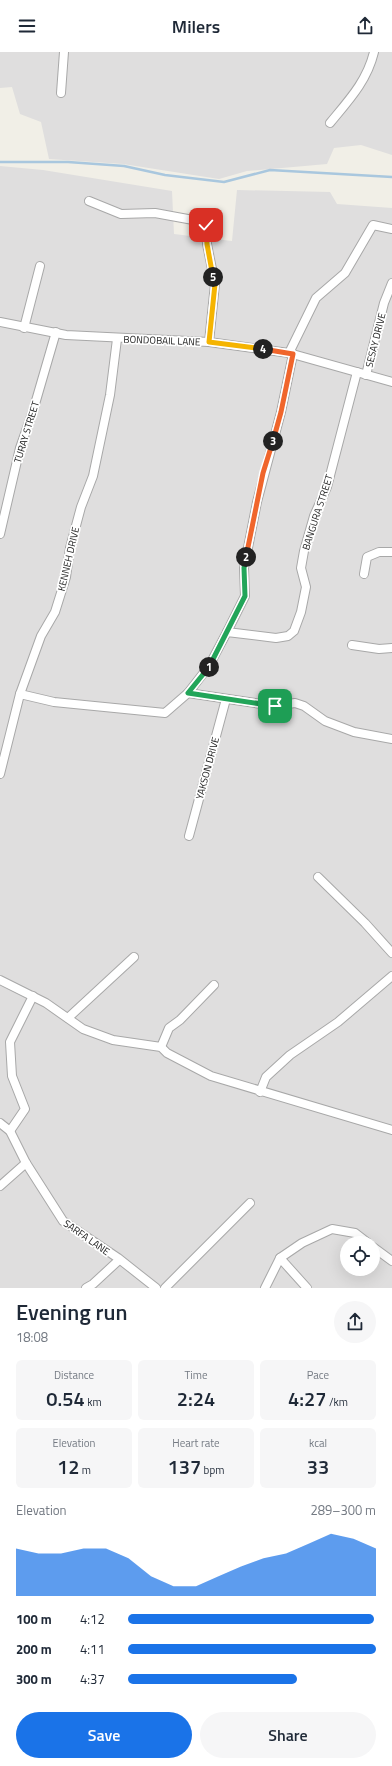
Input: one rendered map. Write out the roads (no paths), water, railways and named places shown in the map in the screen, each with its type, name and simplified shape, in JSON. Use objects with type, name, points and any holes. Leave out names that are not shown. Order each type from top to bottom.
[{"type":"street","points":[[61,93],[64,52]]},
{"type":"street","points":[[330,123],[361,84],[370,68],[374,52]]},
{"type":"street","points":[[89,201],[121,214],[155,213],[204,222],[206,225],[207,244],[215,284],[209,342]]},
{"type":"street","points":[[20,694],[54,702],[165,713],[188,693],[209,666],[245,596],[244,568],[256,502],[281,412],[291,353],[316,298],[345,273],[373,225],[392,229]]},
{"type":"street","points":[[24,328],[40,266]]},
{"type":"street","name":"SESAY DRIVE","points":[[366,375],[384,303],[392,283]]},
{"type":"street","name":"BONDOBAIL LANE","points":[[0,322],[24,328],[56,332],[66,335],[117,339],[209,342],[291,353],[392,382]]},
{"type":"street","name":"TURAY STREET","points":[[0,534],[20,448],[33,411],[56,332]]},
{"type":"street","name":"KENNEH DRIVE","points":[[0,774],[20,694],[41,636],[55,612],[66,577],[70,548],[81,507],[93,476],[99,449],[110,395],[117,339]]},
{"type":"street","name":"BANGURA STREET","points":[[227,632],[276,638],[288,636],[294,632],[306,587],[301,568],[304,551],[314,516],[327,487],[357,372]]},
{"type":"street","points":[[364,574],[367,557],[379,552],[392,552]]},
{"type":"street","points":[[352,645],[379,649],[392,648]]},
{"type":"street","points":[[188,693],[275,706],[295,703],[304,706],[325,721],[354,732],[392,739]]},
{"type":"street","name":"YAKSON DRIVE","points":[[189,836],[226,699]]},
{"type":"street","points":[[318,877],[365,923],[392,953]]},
{"type":"street","points":[[68,1018],[134,957]]},
{"type":"street","points":[[260,1092],[266,1077],[290,1055],[338,1022],[392,976]]},
{"type":"street","points":[[0,980],[33,996],[83,1029],[113,1040],[161,1047],[167,1053],[211,1076],[260,1092],[392,1130]]},
{"type":"street","points":[[161,1047],[170,1028],[180,1020],[214,985]]},
{"type":"street","points":[[0,1123],[10,1131],[25,1109],[12,1076],[10,1042],[33,996]]},
{"type":"street","name":"SARFA LANE","points":[[10,1131],[26,1163],[64,1221],[156,1288]]},
{"type":"street","points":[[0,1186],[26,1163]]},
{"type":"street","points":[[165,1288],[250,1203]]},
{"type":"street","points":[[265,1288],[280,1258],[302,1243],[332,1229],[355,1233],[359,1236]]},
{"type":"street","points":[[380,1252],[392,1260]]},
{"type":"street","points":[[280,1258],[307,1288]]},
{"type":"street","points":[[86,1288],[94,1284],[119,1260]]},
{"type":"waterway","points":[[0,162],[68,162],[124,166],[165,175],[224,182],[270,170],[392,177]]}]
